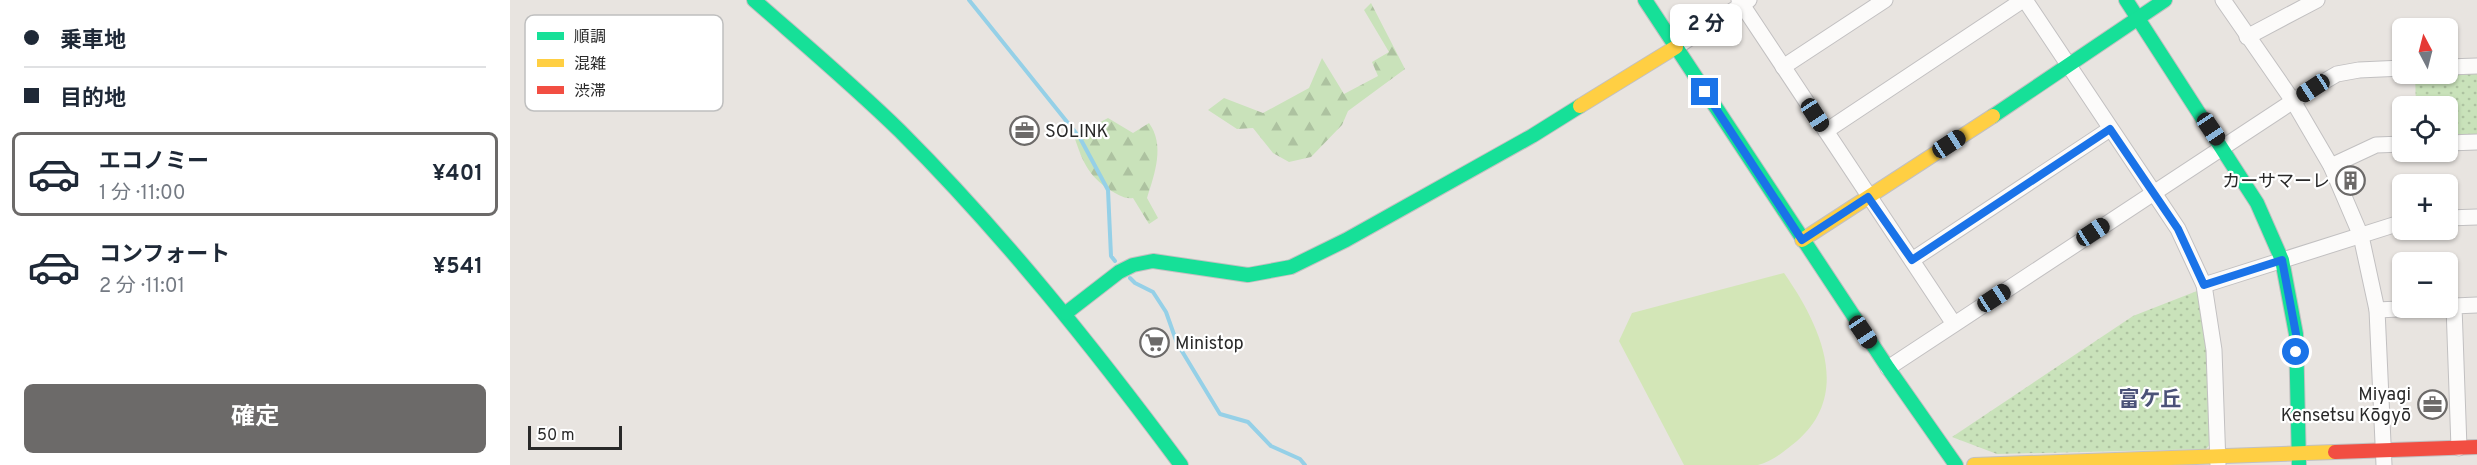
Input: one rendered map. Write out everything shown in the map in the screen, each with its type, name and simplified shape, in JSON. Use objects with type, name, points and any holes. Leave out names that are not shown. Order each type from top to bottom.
[{"type":"street","points":[[754,0],[854,87],[957,190],[1065,313],[1182,465]]},
{"type":"street","points":[[1645,0],[1802,240],[1956,465]]},
{"type":"street","points":[[1783,67],[1885,0]]},
{"type":"street","points":[[1826,131],[2024,0],[2178,229],[2204,285],[2214,350],[2218,460]]},
{"type":"street","points":[[2126,0],[2224,147],[2257,203],[2282,260],[2296,334],[2299,459]]},
{"type":"street","points":[[1802,240],[2069,66],[2164,0]]},
{"type":"street","points":[[2223,0],[2293,101],[2331,166],[2361,236],[2377,310],[2384,458]]},
{"type":"street","points":[[2247,37],[2317,0]]},
{"type":"street","points":[[1065,313],[1119,272],[1133,265],[1153,261],[1248,275],[1291,267],[1346,240],[1532,136],[1744,2],[1783,67],[1954,324]]},
{"type":"street","points":[[2458,67],[2477,66]]},
{"type":"street","points":[[1888,368],[2337,74],[2392,68]]},
{"type":"street","points":[[1912,260],[2110,129]]},
{"type":"street","points":[[2458,143],[2477,142]]},
{"type":"street","points":[[2331,166],[2376,145],[2392,144]]},
{"type":"street","points":[[2458,218],[2477,217]]},
{"type":"street","points":[[2204,285],[2392,226]]},
{"type":"street","points":[[2458,305],[2477,304]]},
{"type":"street","points":[[2377,310],[2392,309]]},
{"type":"street","points":[[2452,318],[2459,448]]},
{"type":"street","points":[[1974,465],[2384,458],[2477,447]]},
{"type":"green space","points":[[1371,3],[1405,69],[1348,111],[1342,125],[1311,157],[1289,162],[1273,153],[1253,128],[1237,129],[1208,110],[1224,98],[1263,113],[1309,88],[1322,58],[1344,94],[1378,76],[1372,62],[1389,52],[1364,10]]},
{"type":"green space","points":[[2477,72],[2477,134],[2458,135],[2458,96],[2416,96],[2415,84],[2458,84],[2458,73]]},
{"type":"green space","points":[[1108,118],[1133,133],[1149,123],[1154,132],[1158,150],[1147,198],[1158,218],[1149,224],[1133,198],[1121,196],[1099,182],[1093,175],[1088,169],[1074,136]]},
{"type":"green space","points":[[1784,273],[1809,314],[1825,358],[1827,380],[1824,402],[1814,422],[1797,441],[1779,455],[1758,465],[1684,465],[1619,341],[1632,313]]},
{"type":"green space","points":[[2197,291],[2209,349],[2212,442],[2206,449],[1997,454],[1952,437],[2133,316]]},
{"type":"waterway","points":[[969,0],[1080,138],[1108,190],[1111,256],[1115,261]]},
{"type":"waterway","points":[[1130,278],[1153,292],[1166,312],[1177,343],[1220,414],[1248,422],[1271,446],[1300,459],[1305,465]]},
{"type":"traffic: fast","points":[[754,0],[900,131],[975,210],[1081,335],[1181,465]]},
{"type":"traffic: fast","points":[[1645,0],[1888,368],[1956,465]]},
{"type":"traffic: fast","points":[[2126,0],[2257,203],[2282,260],[2296,334],[2299,465]]},
{"type":"traffic: fast","points":[[1993,116],[2165,0]]},
{"type":"traffic: fast","points":[[1066,313],[1119,272],[1133,265],[1153,261],[1248,275],[1291,267],[1346,240],[1532,136],[1580,106]]},
{"type":"traffic: slow","points":[[1580,106],[1676,47]]},
{"type":"traffic: slow","points":[[1802,240],[1993,116]]},
{"type":"traffic: slow","points":[[1974,465],[2335,452]]},
{"type":"traffic: jam","points":[[2335,452],[2477,447]]},
{"type":"place","name":"SOLINK","points":[[1024,131]]},
{"type":"place","name":"カーサマーレ","points":[[2351,181]]},
{"type":"place","name":"Ministop","points":[[1154,343]]},
{"type":"place","name":"Miyagi Kensetsu Kōgyō","points":[[2432,404]]},
{"type":"district","name":"富ケ丘","points":[[2150,399]]},
{"type":"route","points":[[1705,92],[1802,240],[1868,197],[1912,260],[2110,129],[2178,229],[2204,285],[2282,260],[2296,334],[2296,352]]}]
